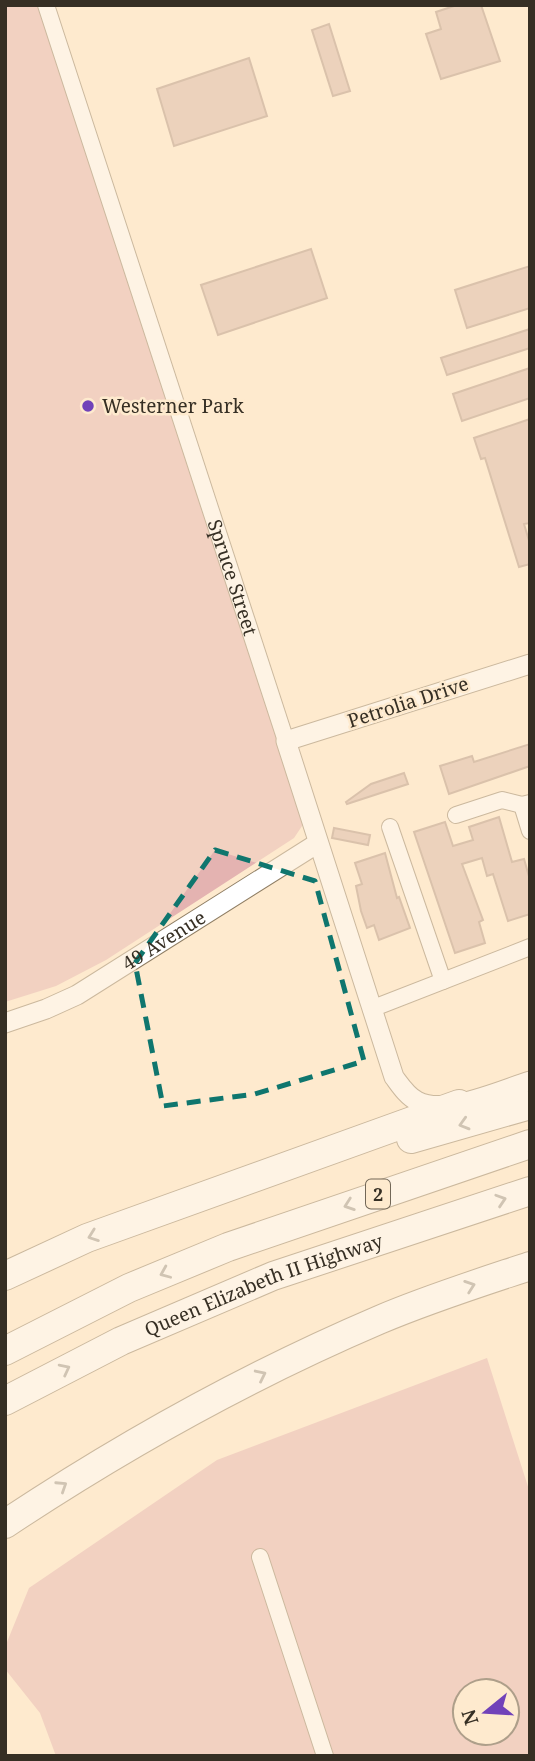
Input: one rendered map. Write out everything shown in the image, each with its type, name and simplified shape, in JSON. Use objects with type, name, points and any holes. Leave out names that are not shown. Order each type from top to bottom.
[{"type":"highway","points":[[5,1276],[87,1238],[459,1104]]},
{"type":"highway","points":[[204,1198],[530,1105]]},
{"type":"highway","name":"2","points":[[5,1351],[129,1288],[228,1247],[530,1144]]},
{"type":"highway","name":"Queen Elizabeth II Highway","points":[[5,1401],[121,1340],[262,1280],[530,1191]]},
{"type":"highway","points":[[5,1524],[123,1448],[236,1387],[382,1319],[530,1266]]},
{"type":"street","name":"Spruce Street","points":[[46,5],[286,741],[388,1064],[401,1087],[416,1101],[426,1105],[459,1104],[530,1081]]},
{"type":"street","name":"Petrolia Drive","points":[[286,741],[530,664]]},
{"type":"street","points":[[456,815],[502,800],[526,804],[530,831]]},
{"type":"street","points":[[390,827],[443,981]]},
{"type":"street","name":"49 Avenue","points":[[5,1023],[77,995],[318,843]]},
{"type":"street","points":[[371,1009],[530,947]]},
{"type":"street","points":[[260,1557],[325,1756]]},
{"type":"highlighted area","points":[[215,850],[315,881],[364,1061],[255,1094],[163,1106],[135,963]]},
{"type":"shaded area","name":"Westerner Park","points":[[5,5],[38,5],[306,820],[294,838],[106,960],[56,986],[5,1002]]},
{"type":"shaded area","points":[[487,1358],[530,1493],[530,1756],[56,1756],[40,1713],[5,1669],[5,1647],[29,1588],[217,1460]]},
{"type":"building","points":[[457,5],[481,5],[500,61],[441,79],[426,34],[441,29],[436,12]]},
{"type":"building","points":[[329,24],[350,91],[333,96],[312,30]]},
{"type":"building","points":[[249,58],[267,116],[174,146],[157,89]]},
{"type":"building","points":[[311,249],[327,298],[218,335],[201,285]]},
{"type":"building","points":[[530,266],[530,308],[467,328],[455,290]]},
{"type":"building","points":[[530,329],[530,348],[447,375],[441,358]]},
{"type":"building","points":[[530,368],[530,398],[462,421],[453,394]]},
{"type":"building","points":[[530,419],[530,523],[524,524],[530,544],[530,564],[519,567],[485,458],[481,459],[474,438]]},
{"type":"building","points":[[530,744],[530,766],[449,794],[440,766],[472,756],[474,762]]},
{"type":"building","points":[[404,773],[408,784],[347,804],[346,802],[371,784]]},
{"type":"building","points":[[499,817],[512,862],[524,859],[530,880],[530,914],[508,921],[493,874],[487,876],[482,858],[462,864],[483,920],[479,922],[485,943],[455,953],[414,832],[445,822],[453,846],[473,840],[469,827]]},
{"type":"building","points":[[334,828],[370,835],[368,845],[332,838]]},
{"type":"building","points":[[385,853],[397,898],[399,897],[410,928],[379,940],[374,925],[367,928],[361,911],[356,886],[362,884],[355,863]]},
{"type":"place","name":"Westerner Park","points":[[88,406]]}]
